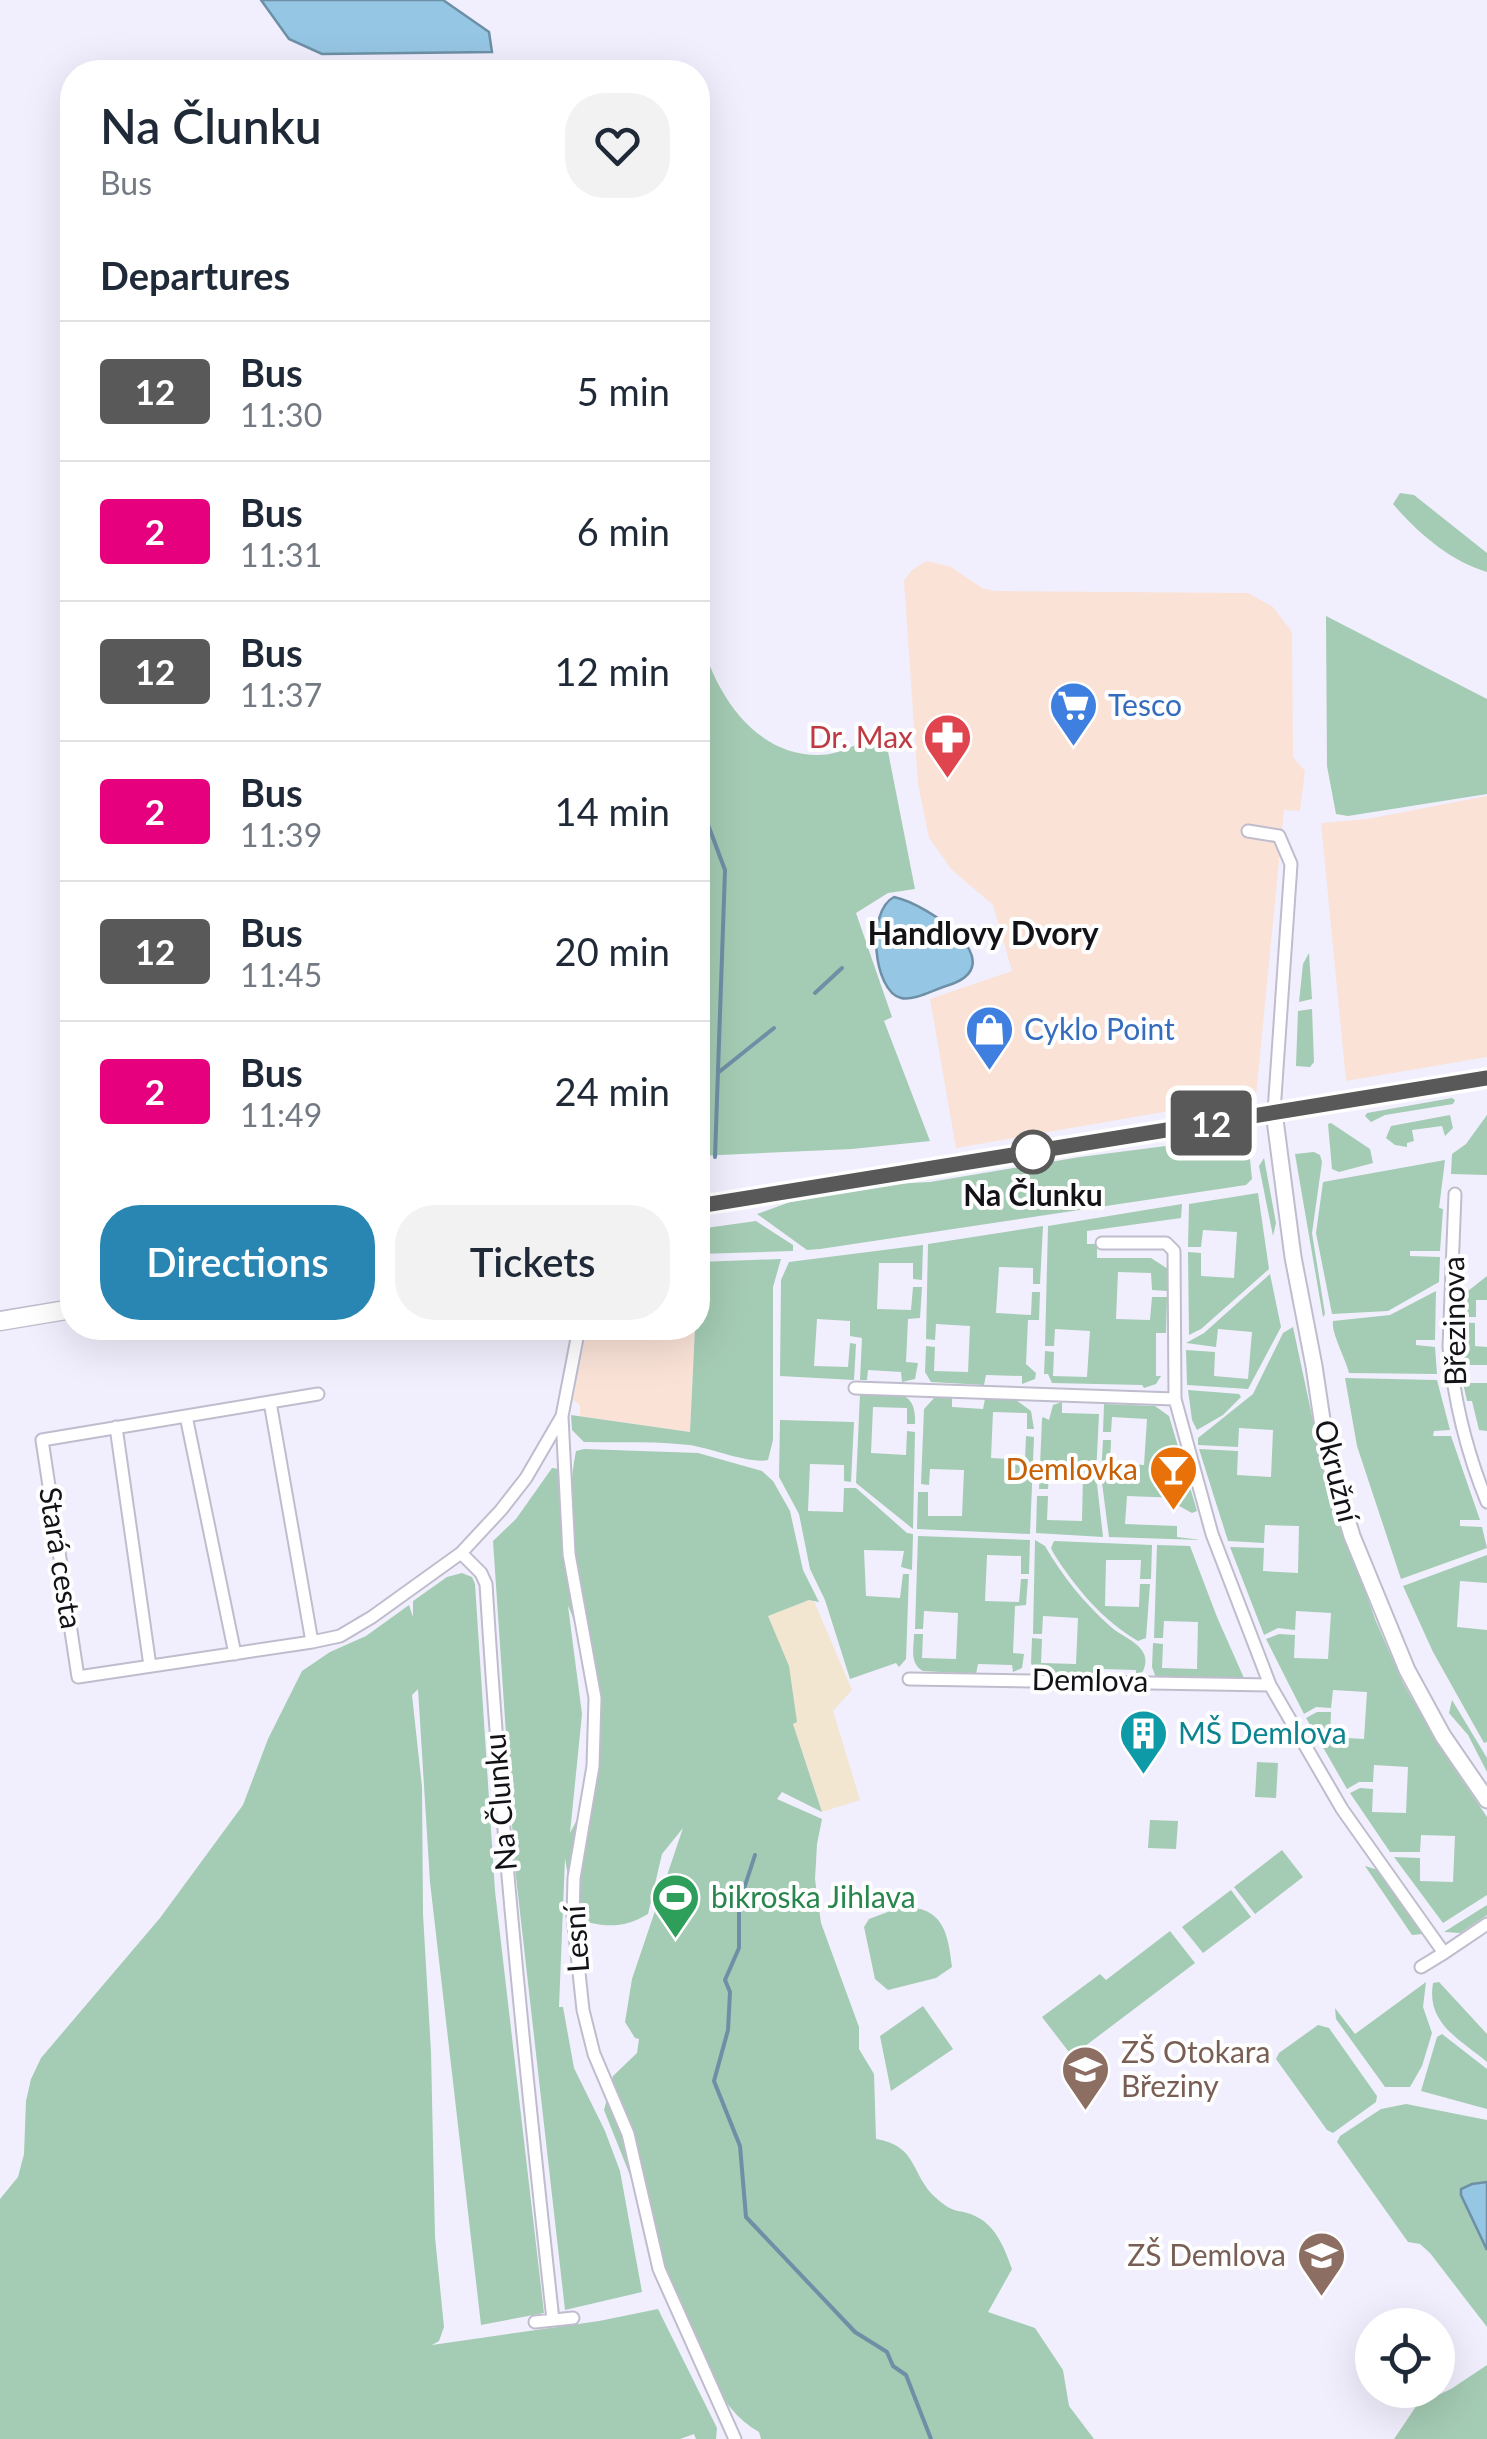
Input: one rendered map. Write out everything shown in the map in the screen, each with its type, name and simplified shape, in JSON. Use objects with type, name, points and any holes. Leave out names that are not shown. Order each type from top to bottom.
[{"type":"main road","points":[[710,1204],[1487,1078]]},
{"type":"main road","points":[[0,1322],[60,1311]]},
{"type":"street","points":[[1248,830],[1279,836],[1290,864],[1274,1112]]},
{"type":"street","name":"Okružní","points":[[1274,1112],[1293,1257],[1326,1453],[1352,1536],[1406,1670],[1443,1736],[1487,1800]]},
{"type":"street","name":"Březinova","points":[[1455,1194],[1451,1369],[1464,1435],[1487,1502]]},
{"type":"street","points":[[1102,1243],[1166,1243],[1174,1251],[1175,1399],[1212,1534],[1270,1684],[1342,1809],[1444,1953]]},
{"type":"street","points":[[461,1553],[526,1478],[562,1416],[577,1340]]},
{"type":"street","points":[[855,1388],[1175,1399]]},
{"type":"street","name":"Stará cesta","points":[[318,1394],[42,1440],[78,1677],[312,1642],[348,1632],[461,1553]]},
{"type":"street","points":[[270,1402],[312,1642]]},
{"type":"street","points":[[186,1416],[235,1654]]},
{"type":"street","name":"Lesní","points":[[562,1416],[569,1554],[595,1698],[593,1766],[574,1878],[573,1916],[584,2010],[594,2054],[628,2134],[659,2269],[735,2439]]},
{"type":"street","points":[[116,1427],[150,1666]]},
{"type":"street","name":"Na Člunku","points":[[461,1553],[482,1573],[486,1584],[497,1765],[522,2044],[553,2320]]},
{"type":"street","name":"Demlova","points":[[909,1679],[1270,1684]]},
{"type":"street","points":[[1421,1966],[1487,1924]]},
{"type":"street","points":[[534,2322],[573,2318]]},
{"type":"shaded area","points":[[927,561],[951,567],[982,588],[995,591],[1248,593],[1273,607],[1292,632],[1293,757],[1305,771],[1300,811],[1284,810],[1256,1096],[956,1148],[930,999],[1012,971],[993,905],[952,870],[929,838],[918,784],[904,581],[912,570]]},
{"type":"shaded area","points":[[1487,796],[1487,1057],[1346,1081],[1321,823],[1367,819]]},
{"type":"shaded area","points":[[585,1340],[694,1340],[690,1432],[580,1416],[580,1405],[573,1400]]},
{"type":"shaded area","points":[[813,1599],[852,1690],[833,1711],[860,1800],[822,1812],[793,1724],[768,1615]]},
{"type":"green space","points":[[1400,493],[1414,495],[1487,553],[1487,572],[1460,561],[1424,535],[1393,504]]},
{"type":"green space","points":[[1326,616],[1487,699],[1487,794],[1348,816],[1336,814],[1327,766]]},
{"type":"green space","points":[[710,666],[723,693],[753,730],[794,752],[835,753],[884,731],[915,889],[888,893],[856,913],[892,1017],[884,1021],[930,1141],[710,1155]]},
{"type":"green space","points":[[1309,953],[1312,999],[1299,1002],[1303,964]]},
{"type":"green space","points":[[1312,1009],[1314,1062],[1310,1067],[1296,1066],[1298,1011]]},
{"type":"green space","points":[[1452,1098],[1453,1104],[1385,1115],[1371,1122],[1365,1116],[1367,1113]]},
{"type":"green space","points":[[1450,1115],[1453,1128],[1445,1136],[1442,1126],[1412,1130],[1414,1141],[1407,1143],[1407,1147],[1386,1138],[1391,1126]]},
{"type":"green space","points":[[1487,1115],[1487,1175],[1451,1174],[1452,1154],[1466,1144]]},
{"type":"green space","points":[[1328,1124],[1370,1149],[1373,1163],[1339,1172],[1332,1169]]},
{"type":"green space","points":[[1228,1138],[1230,1146],[1250,1159],[1252,1179],[1246,1185],[807,1250],[757,1214],[790,1202],[893,1184],[930,1182]]},
{"type":"green space","points":[[1314,1152],[1322,1162],[1312,1233],[1323,1317],[1295,1154]]},
{"type":"green space","points":[[1264,1158],[1276,1223],[1273,1236],[1259,1166]]},
{"type":"green space","points":[[1445,1160],[1439,1208],[1443,1209],[1440,1251],[1410,1251],[1410,1256],[1440,1257],[1439,1282],[1388,1311],[1332,1314],[1316,1233],[1323,1182]]},
{"type":"green space","points":[[1258,1193],[1269,1269],[1201,1329],[1189,1335],[1188,1252],[1201,1253],[1201,1276],[1234,1278],[1237,1232],[1203,1230],[1201,1247],[1188,1247],[1189,1204]]},
{"type":"green space","points":[[1182,1204],[1181,1218],[1087,1231],[1087,1244],[1097,1244],[1097,1258],[1151,1258],[1168,1269],[1167,1291],[1152,1290],[1151,1273],[1118,1272],[1116,1319],[1150,1320],[1152,1297],[1167,1297],[1166,1333],[1156,1333],[1156,1376],[1161,1376],[1156,1384],[1144,1388],[1052,1383],[1044,1374],[1045,1351],[1054,1352],[1053,1376],[1087,1377],[1090,1331],[1055,1329],[1054,1346],[1045,1346],[1048,1226]]},
{"type":"green space","points":[[756,1221],[793,1245],[793,1251],[710,1254],[710,1227]]},
{"type":"green space","points":[[1043,1226],[1040,1284],[1033,1284],[1033,1268],[999,1267],[996,1313],[1031,1315],[1032,1292],[1040,1292],[1039,1320],[1028,1320],[1026,1364],[1036,1373],[1035,1379],[1022,1384],[1022,1376],[986,1375],[984,1385],[931,1382],[925,1372],[926,1346],[935,1347],[934,1371],[968,1372],[970,1326],[936,1324],[935,1340],[926,1339],[928,1244]]},
{"type":"green space","points":[[923,1245],[922,1280],[913,1279],[913,1263],[879,1263],[877,1309],[911,1310],[913,1287],[922,1287],[920,1318],[908,1319],[906,1362],[918,1363],[915,1379],[902,1382],[901,1372],[868,1370],[867,1380],[860,1380],[862,1338],[850,1336],[850,1321],[817,1319],[814,1366],[848,1367],[850,1343],[856,1344],[854,1380],[780,1376],[781,1280],[789,1262]]},
{"type":"green space","points":[[781,1259],[773,1287],[773,1440],[768,1460],[751,1460],[689,1445],[584,1442],[572,1430],[571,1415],[690,1432],[694,1340],[710,1340],[710,1262]]},
{"type":"green space","points":[[1270,1274],[1281,1327],[1248,1389],[1187,1385],[1186,1350],[1215,1352],[1214,1376],[1248,1379],[1252,1332],[1218,1329],[1216,1347],[1186,1343],[1204,1333]]},
{"type":"green space","points":[[1487,1276],[1487,1300],[1476,1300],[1476,1317],[1456,1317],[1457,1291],[1468,1291]]},
{"type":"green space","points":[[1436,1291],[1435,1340],[1416,1340],[1416,1345],[1435,1347],[1437,1374],[1349,1373],[1333,1321],[1390,1315]]},
{"type":"green space","points":[[1456,1322],[1475,1323],[1475,1346],[1487,1347],[1487,1365],[1456,1361]]},
{"type":"green space","points":[[1293,1327],[1325,1477],[1375,1619],[1403,1683],[1487,1817],[1487,1895],[1443,1923],[1394,1857],[1420,1858],[1420,1881],[1453,1882],[1455,1836],[1421,1835],[1420,1852],[1390,1852],[1350,1793],[1360,1788],[1373,1789],[1372,1812],[1406,1813],[1408,1767],[1374,1765],[1373,1782],[1359,1782],[1347,1789],[1306,1718],[1317,1712],[1331,1712],[1330,1737],[1364,1739],[1367,1692],[1333,1690],[1331,1708],[1316,1707],[1304,1714],[1266,1639],[1279,1634],[1295,1635],[1294,1658],[1328,1659],[1331,1613],[1296,1611],[1295,1630],[1278,1628],[1264,1635],[1230,1547],[1264,1548],[1263,1571],[1298,1573],[1299,1526],[1265,1525],[1264,1543],[1228,1541],[1199,1449],[1238,1451],[1237,1475],[1271,1477],[1273,1430],[1239,1428],[1238,1447],[1198,1445],[1198,1438],[1253,1394],[1283,1333]]},
{"type":"green space","points":[[1460,1376],[1466,1383],[1487,1383],[1487,1431],[1479,1430],[1472,1401],[1467,1401],[1463,1383],[1459,1383]]},
{"type":"green space","points":[[1345,1378],[1437,1380],[1450,1430],[1434,1431],[1433,1436],[1451,1436],[1480,1520],[1460,1520],[1460,1526],[1482,1527],[1487,1548],[1401,1579],[1357,1446]]},
{"type":"green space","points":[[1188,1390],[1241,1397],[1223,1415],[1197,1430]]},
{"type":"green space","points":[[860,1394],[900,1395],[911,1403],[915,1424],[907,1424],[907,1408],[873,1407],[871,1453],[906,1455],[907,1431],[915,1432],[913,1529],[856,1483]]},
{"type":"green space","points":[[935,1397],[952,1397],[952,1407],[983,1409],[985,1399],[1016,1400],[1031,1411],[1034,1429],[1027,1429],[1027,1413],[993,1412],[991,1458],[1025,1460],[1026,1436],[1034,1437],[1030,1534],[917,1529],[918,1492],[928,1492],[928,1516],[962,1516],[964,1470],[930,1469],[929,1485],[921,1484],[924,1409]]},
{"type":"green space","points":[[1062,1402],[1062,1413],[1099,1414],[1096,1475],[1103,1537],[1036,1533],[1037,1496],[1048,1496],[1047,1520],[1082,1521],[1083,1475],[1049,1473],[1048,1489],[1039,1489],[1042,1419],[1049,1420],[1053,1405]]},
{"type":"green space","points":[[1104,1404],[1155,1406],[1169,1416],[1197,1511],[1192,1513],[1179,1506],[1179,1498],[1127,1496],[1125,1524],[1177,1526],[1177,1537],[1201,1540],[1109,1537],[1101,1475],[1103,1440],[1111,1440],[1110,1463],[1144,1465],[1147,1419],[1112,1417],[1111,1432],[1103,1432]]},
{"type":"green space","points":[[780,1420],[854,1422],[851,1482],[844,1481],[844,1465],[810,1464],[808,1511],[843,1512],[844,1488],[856,1488],[913,1534],[912,1570],[901,1567],[904,1551],[864,1550],[866,1596],[900,1598],[903,1574],[909,1574],[906,1659],[899,1667],[896,1663],[850,1679],[825,1600],[810,1569],[799,1514],[779,1477]]},
{"type":"green space","points":[[576,1451],[698,1453],[762,1471],[773,1481],[790,1511],[803,1570],[819,1602],[809,1600],[768,1616],[789,1666],[797,1722],[793,1724],[822,1812],[782,1792],[777,1799],[822,1819],[815,1879],[821,1923],[859,2027],[859,2049],[874,2074],[876,2139],[907,2154],[927,2188],[942,2203],[977,2217],[995,2233],[1012,2269],[988,2312],[1035,2328],[1063,2370],[1069,2406],[1094,2439],[761,2439],[759,2432],[720,2395],[690,2339],[604,2110],[613,2076],[637,2053],[639,2039],[625,2022],[632,1979],[683,1828],[662,1854],[648,1914],[630,1922],[605,1925],[578,1920],[565,1858],[559,2007],[563,2007],[574,2068],[620,2171],[642,2292],[565,2310],[515,1868],[493,1541],[516,1519],[552,1468],[560,1469],[563,1556]],"holes":[[[568,1606],[588,1676],[599,1751],[593,1783],[570,1833],[582,1714]]]},
{"type":"green space","points":[[918,1536],[1030,1540],[1029,1574],[1021,1574],[1021,1556],[987,1555],[985,1601],[1019,1602],[1021,1579],[1028,1579],[1026,1605],[1015,1606],[1013,1653],[1024,1654],[1022,1668],[1013,1672],[1012,1665],[978,1664],[976,1674],[919,1668],[913,1655],[914,1634],[923,1634],[922,1658],[956,1659],[958,1613],[924,1611],[923,1629],[915,1629]]},
{"type":"green space","points":[[1035,1540],[1045,1546],[1092,1609],[1141,1648],[1145,1664],[1136,1681],[1136,1670],[1103,1669],[1101,1679],[1043,1677],[1036,1673],[1031,1663],[1032,1638],[1042,1639],[1041,1663],[1076,1664],[1078,1618],[1043,1616],[1042,1634],[1033,1634]]},
{"type":"green space","points":[[1054,1541],[1152,1545],[1151,1579],[1140,1579],[1141,1560],[1106,1560],[1105,1606],[1139,1607],[1140,1584],[1150,1584],[1146,1638],[1138,1641],[1125,1633],[1091,1602],[1054,1554]]},
{"type":"green space","points":[[1157,1545],[1190,1546],[1247,1685],[1156,1678],[1152,1667],[1153,1643],[1163,1644],[1162,1668],[1197,1669],[1198,1622],[1164,1621],[1163,1638],[1154,1638]]},
{"type":"green space","points":[[1487,1555],[1487,1583],[1460,1581],[1457,1627],[1487,1630],[1484,1743],[1433,1652],[1403,1586]]},
{"type":"green space","points":[[462,1573],[472,1577],[475,1584],[495,1891],[544,2313],[481,2325],[430,1882],[418,1689],[412,1695],[422,1787],[435,2237],[444,2327],[439,2341],[432,2345],[658,2309],[717,2428],[716,2439],[696,2439],[694,2434],[680,2439],[0,2439],[0,2199],[18,2177],[24,2154],[26,2101],[41,2058],[160,1918],[243,1805],[268,1739],[302,1671],[330,1652],[366,1636],[409,1605],[413,1617],[413,1601],[447,1577]]},
{"type":"green space","points":[[1452,1700],[1487,1758],[1487,1772],[1468,1735],[1449,1713]]},
{"type":"green space","points":[[1257,1762],[1278,1763],[1276,1798],[1255,1797]]},
{"type":"green space","points":[[1150,1820],[1178,1821],[1176,1849],[1148,1848]]},
{"type":"green space","points":[[1282,1850],[1303,1877],[1255,1914],[1234,1887]]},
{"type":"green space","points":[[1365,1866],[1378,1870],[1423,1934],[1412,1935]]},
{"type":"green space","points":[[1231,1890],[1251,1917],[1203,1953],[1182,1927]]},
{"type":"green space","points":[[1487,1905],[1487,1915],[1460,1933],[1444,1932]]},
{"type":"green space","points":[[901,1907],[935,1916],[945,1932],[952,1967],[936,1978],[888,1990],[875,1979],[864,1927],[869,1919]]},
{"type":"green space","points":[[1170,1931],[1195,1963],[1072,2056],[1042,2017],[1100,1974],[1106,1980]]},
{"type":"green space","points":[[1426,1982],[1423,2007],[1432,2033],[1422,2066],[1410,2087],[1385,2087],[1336,2019],[1335,2008],[1355,2034]]},
{"type":"green space","points":[[1439,1982],[1487,2034],[1487,2062],[1440,2020],[1432,1997],[1433,1983]]},
{"type":"green space","points":[[923,2006],[953,2049],[891,2091],[880,2036]]},
{"type":"green space","points":[[1318,2025],[1329,2028],[1377,2096],[1376,2102],[1333,2133],[1276,2059]]},
{"type":"green space","points":[[1442,2034],[1487,2069],[1487,2109],[1421,2091],[1437,2037]]},
{"type":"green space","points":[[1406,2104],[1487,2120],[1487,2182],[1462,2189],[1461,2196],[1487,2250],[1487,2327],[1430,2253],[1420,2244],[1408,2242],[1337,2142],[1381,2109]]},
{"type":"green space","points":[[1487,2365],[1487,2439],[1394,2439],[1415,2408],[1455,2408],[1455,2386]]},
{"type":"water","points":[[261,0],[443,0],[489,32],[492,52],[322,54],[289,39]]},
{"type":"water","points":[[894,897],[926,911],[959,936],[970,950],[973,964],[966,976],[912,998],[901,998],[892,992],[884,981],[876,950],[879,918]]},
{"type":"water","points":[[1487,2182],[1487,2250],[1461,2189]]},
{"type":"waterway","points":[[710,830],[725,870],[715,1157]]},
{"type":"waterway","points":[[815,993],[842,968]]},
{"type":"waterway","points":[[719,1072],[774,1028]]},
{"type":"waterway","points":[[755,1855],[739,1904],[739,1948],[725,1980],[730,1992],[728,2030],[714,2081],[740,2146],[746,2217],[855,2332],[887,2352],[893,2366],[906,2375],[931,2439]]},
{"type":"bus line","name":"12","points":[[710,1204],[1487,1078]]},
{"type":"place","name":"Tesco","points":[[1073,748]]},
{"type":"place","name":"Dr. Max","points":[[948,780]]},
{"type":"place","name":"Cyklo Point","points":[[989,1072]]},
{"type":"place","name":"Na Člunku","points":[[1033,1152]]},
{"type":"place","name":"Demlovka","points":[[1173,1512]]},
{"type":"place","name":"MŠ Demlova","points":[[1143,1776]]},
{"type":"place","name":"bikroska Jihlava","points":[[676,1940]]},
{"type":"place","name":"ZŠ Otokara Březiny","points":[[1086,2112]]},
{"type":"place","name":"ZŠ Demlova","points":[[1321,2298]]},
{"type":"district","name":"Handlovy Dvory","points":[[983,934]]}]
